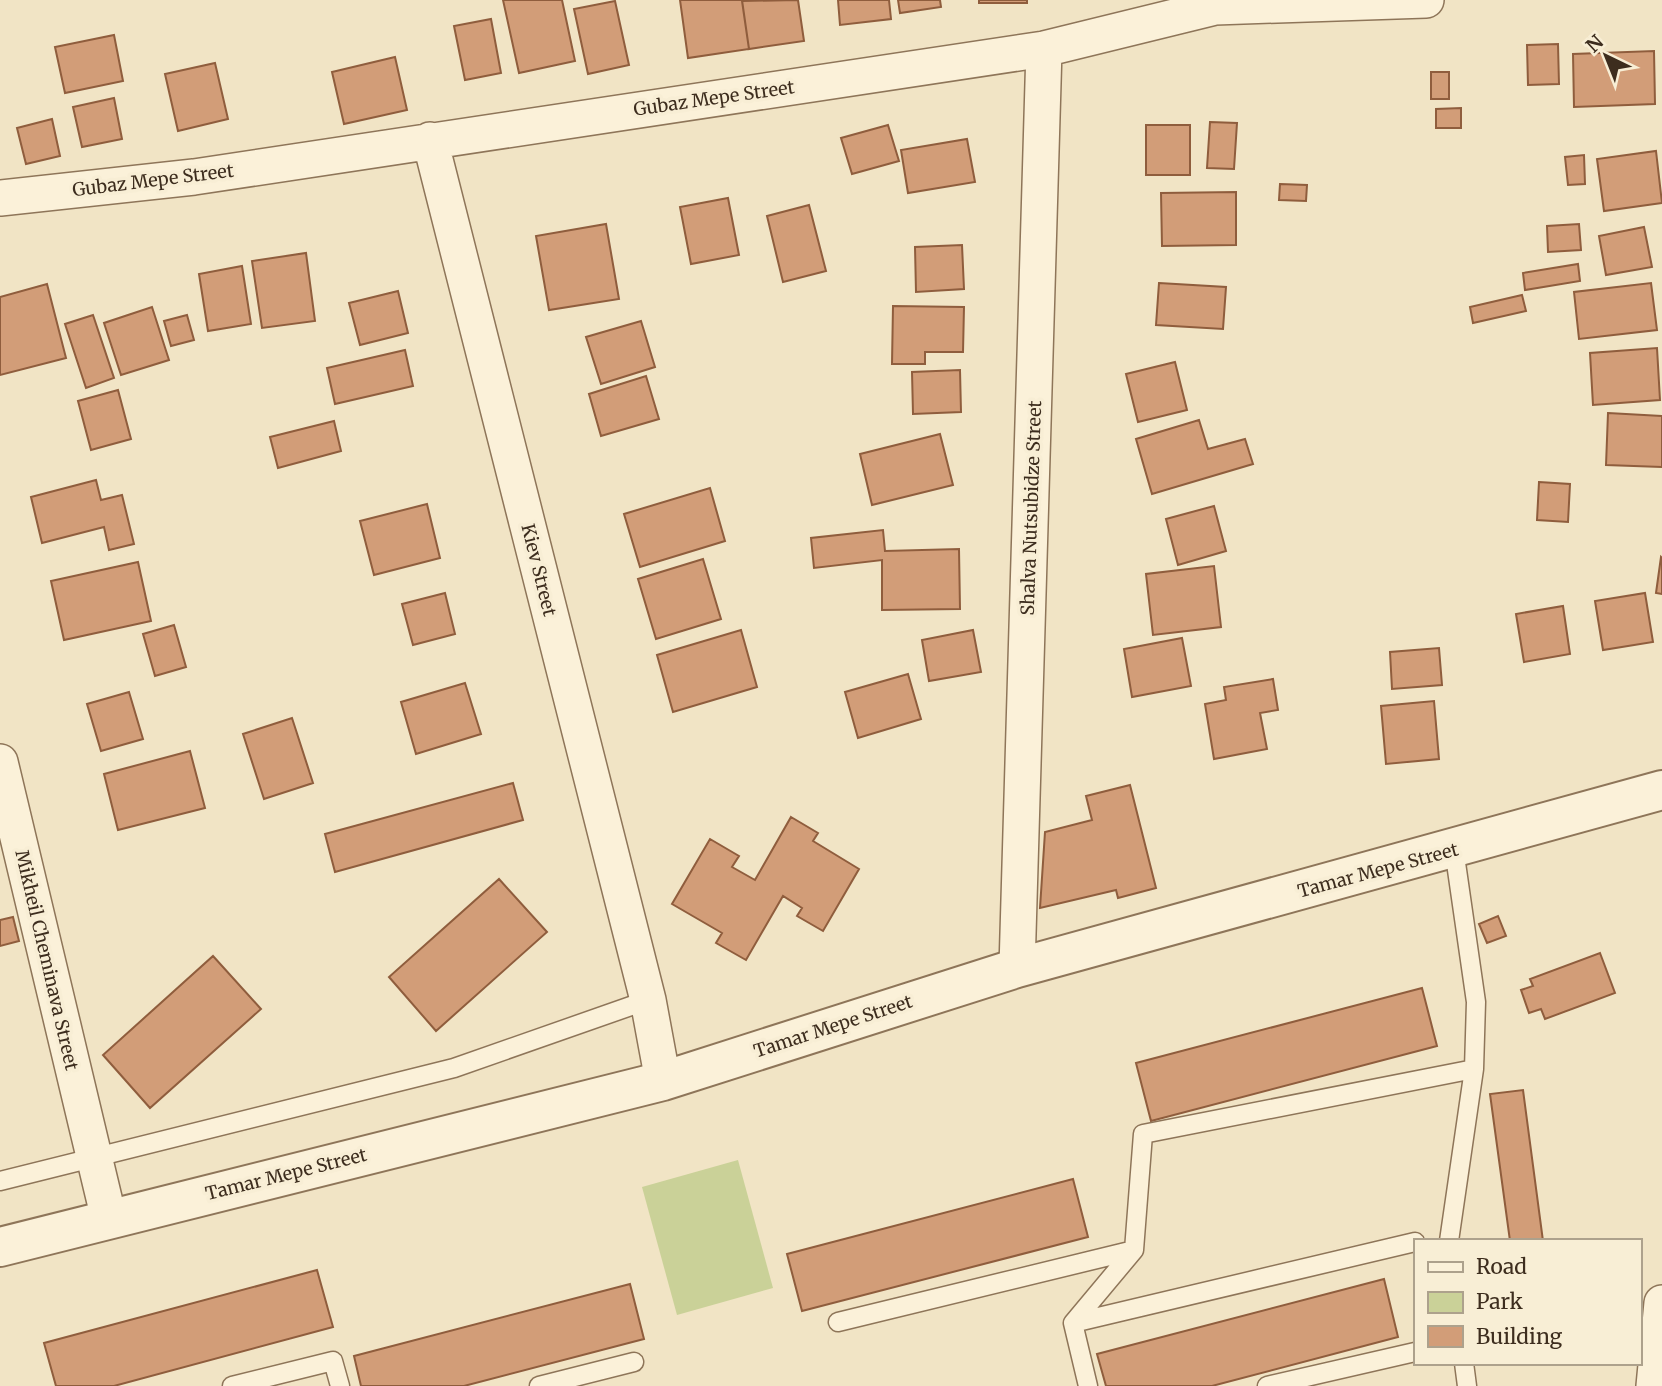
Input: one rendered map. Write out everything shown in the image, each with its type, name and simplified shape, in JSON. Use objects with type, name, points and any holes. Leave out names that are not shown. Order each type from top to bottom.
[{"type":"street","name":"Gubaz Mepe Street","points":[[0,198],[194,177],[1044,49],[1215,7],[1426,0]]},
{"type":"street","name":"Shalva Nutsubidze Street","points":[[1017,968],[1044,49]]},
{"type":"street","name":"Kiev Street","points":[[430,140],[648,1000],[663,1081]]},
{"type":"street","name":"Mikheil Cheminava Street","points":[[0,762],[109,1219]]},
{"type":"street","name":"Tamar Mepe Street","points":[[0,1247],[663,1081],[1017,968],[1662,790]]},
{"type":"street","points":[[1654,1386],[1662,1303]]},
{"type":"lane","points":[[1448,1237],[1474,1069],[1476,1002],[1454,849]]},
{"type":"lane","points":[[0,1181],[454,1068],[648,1000]]},
{"type":"lane","points":[[1073,1323],[1134,1250],[1143,1134],[1474,1069]]},
{"type":"lane","points":[[1073,1323],[1414,1242]]},
{"type":"lane","points":[[838,1322],[1134,1250]]},
{"type":"lane","points":[[1073,1323],[1088,1386]]},
{"type":"lane","points":[[1267,1386],[1414,1352]]},
{"type":"lane","points":[[232,1386],[333,1361],[340,1386]]},
{"type":"lane","points":[[539,1386],[634,1362]]},
{"type":"lane","points":[[1464,1365],[1467,1386]]},
{"type":"green space","points":[[738,1160],[773,1288],[677,1315],[642,1187]]},
{"type":"building","points":[[503,0],[562,0],[575,61],[519,73]]},
{"type":"building","points":[[680,0],[742,0],[749,49],[688,58]]},
{"type":"building","points":[[798,0],[804,41],[749,49],[742,1]]},
{"type":"building","points":[[838,0],[889,0],[891,19],[840,25]]},
{"type":"building","points":[[898,0],[940,0],[941,7],[900,13]]},
{"type":"building","points":[[979,0],[1027,0],[1027,3],[979,3]]},
{"type":"building","points":[[615,1],[629,65],[588,74],[574,9]]},
{"type":"building","points":[[491,19],[501,73],[465,80],[454,26]]},
{"type":"building","points":[[114,35],[123,81],[65,93],[55,47]]},
{"type":"building","points":[[1558,44],[1559,84],[1528,85],[1527,45]]},
{"type":"building","points":[[1654,51],[1655,104],[1574,107],[1573,54]]},
{"type":"building","points":[[395,57],[407,110],[344,124],[332,72]]},
{"type":"building","points":[[215,63],[228,119],[178,131],[165,74]]},
{"type":"building","points":[[1431,72],[1449,72],[1449,99],[1431,99]]},
{"type":"building","points":[[114,98],[122,139],[82,147],[73,107]]},
{"type":"building","points":[[1461,108],[1461,128],[1436,128],[1436,109]]},
{"type":"building","points":[[52,119],[60,156],[26,164],[17,128]]},
{"type":"building","points":[[1210,122],[1237,123],[1234,169],[1207,168]]},
{"type":"building","points":[[888,125],[899,161],[852,174],[841,138]]},
{"type":"building","points":[[1146,125],[1190,125],[1190,175],[1146,175]]},
{"type":"building","points":[[967,139],[975,182],[908,193],[901,150]]},
{"type":"building","points":[[1656,151],[1662,203],[1604,211],[1597,159]]},
{"type":"building","points":[[1584,155],[1585,184],[1568,185],[1565,157]]},
{"type":"building","points":[[1280,184],[1307,185],[1306,201],[1279,200]]},
{"type":"building","points":[[1236,192],[1236,245],[1162,246],[1161,193]]},
{"type":"building","points":[[728,198],[739,255],[691,264],[680,207]]},
{"type":"building","points":[[809,205],[826,271],[783,282],[767,216]]},
{"type":"building","points":[[606,224],[619,299],[549,310],[536,236]]},
{"type":"building","points":[[1579,224],[1581,250],[1548,252],[1547,226]]},
{"type":"building","points":[[1644,227],[1652,267],[1606,275],[1599,236]]},
{"type":"building","points":[[962,245],[964,289],[916,292],[915,247]]},
{"type":"building","points":[[306,253],[315,321],[262,328],[252,261]]},
{"type":"building","points":[[1578,264],[1580,281],[1525,290],[1523,273]]},
{"type":"building","points":[[242,266],[251,324],[208,331],[199,274]]},
{"type":"building","points":[[1159,283],[1226,287],[1223,329],[1156,325]]},
{"type":"building","points":[[1651,283],[1657,330],[1579,339],[1574,292]]},
{"type":"building","points":[[47,284],[66,358],[0,375],[0,297]]},
{"type":"building","points":[[398,291],[408,333],[360,345],[349,303]]},
{"type":"building","points":[[1522,295],[1526,311],[1473,323],[1470,307]]},
{"type":"building","points":[[893,306],[964,307],[963,352],[925,352],[925,364],[892,364]]},
{"type":"building","points":[[152,307],[169,360],[121,375],[104,323]]},
{"type":"building","points":[[93,315],[114,378],[86,388],[65,324]]},
{"type":"building","points":[[187,315],[194,340],[171,346],[164,321]]},
{"type":"building","points":[[641,321],[655,367],[601,384],[586,337]]},
{"type":"building","points":[[1657,348],[1660,400],[1593,405],[1590,353]]},
{"type":"building","points":[[405,350],[413,386],[335,404],[327,368]]},
{"type":"building","points":[[1175,362],[1187,410],[1138,422],[1126,374]]},
{"type":"building","points":[[960,370],[961,412],[913,414],[912,372]]},
{"type":"building","points":[[646,376],[659,419],[601,436],[589,394]]},
{"type":"building","points":[[118,390],[131,439],[91,450],[78,401]]},
{"type":"building","points":[[1608,413],[1662,416],[1662,467],[1606,465]]},
{"type":"building","points":[[1199,420],[1208,449],[1245,439],[1253,464],[1152,494],[1136,439]]},
{"type":"building","points":[[334,421],[341,451],[278,468],[270,437]]},
{"type":"building","points":[[940,434],[953,485],[872,505],[860,454]]},
{"type":"building","points":[[96,480],[101,500],[122,495],[134,544],[109,550],[104,527],[42,543],[31,497]]},
{"type":"building","points":[[1539,482],[1570,484],[1568,522],[1537,520]]},
{"type":"building","points":[[710,488],[725,541],[640,567],[624,514]]},
{"type":"building","points":[[427,504],[440,558],[374,575],[360,521]]},
{"type":"building","points":[[1214,506],[1226,551],[1178,565],[1166,519]]},
{"type":"building","points":[[883,530],[885,551],[959,549],[960,609],[882,610],[882,560],[814,568],[811,538]]},
{"type":"building","points":[[1662,558],[1662,594],[1656,593]]},
{"type":"building","points":[[703,559],[721,619],[656,639],[638,579]]},
{"type":"building","points":[[138,562],[151,621],[64,640],[51,581]]},
{"type":"building","points":[[1214,566],[1221,627],[1153,635],[1146,574]]},
{"type":"building","points":[[445,593],[455,634],[413,645],[402,604]]},
{"type":"building","points":[[1645,593],[1653,642],[1603,650],[1595,601]]},
{"type":"building","points":[[1563,606],[1570,654],[1524,662],[1516,614]]},
{"type":"building","points":[[174,625],[186,667],[155,676],[143,634]]},
{"type":"building","points":[[741,630],[757,687],[673,712],[657,655]]},
{"type":"building","points":[[973,630],[981,672],[929,681],[922,640]]},
{"type":"building","points":[[1182,638],[1191,686],[1132,697],[1124,649]]},
{"type":"building","points":[[1439,648],[1442,685],[1392,689],[1390,652]]},
{"type":"building","points":[[908,674],[921,719],[858,738],[845,692]]},
{"type":"building","points":[[1273,679],[1278,710],[1260,713],[1267,749],[1214,759],[1205,704],[1226,700],[1224,687]]},
{"type":"building","points":[[465,683],[481,734],[416,754],[401,702]]},
{"type":"building","points":[[129,692],[143,739],[101,751],[87,704]]},
{"type":"building","points":[[1434,701],[1439,759],[1386,764],[1381,706]]},
{"type":"building","points":[[292,718],[313,783],[264,799],[243,734]]},
{"type":"building","points":[[190,751],[205,808],[118,830],[104,774]]},
{"type":"building","points":[[513,783],[523,820],[335,872],[325,834]]},
{"type":"building","points":[[1130,785],[1156,888],[1118,898],[1116,890],[1040,908],[1045,832],[1092,820],[1086,796]]},
{"type":"building","points":[[791,817],[818,833],[813,841],[859,869],[823,931],[797,916],[802,908],[783,896],[746,960],[716,943],[722,933],[672,904],[710,839],[739,856],[732,867],[755,880]]},
{"type":"building","points":[[499,879],[547,932],[436,1031],[389,977]]},
{"type":"building","points":[[1498,916],[1506,936],[1487,943],[1479,924]]},
{"type":"building","points":[[13,917],[19,941],[0,946],[0,920]]},
{"type":"building","points":[[1600,953],[1615,993],[1545,1019],[1541,1009],[1529,1013],[1521,990],[1533,986],[1530,979]]},
{"type":"building","points":[[213,956],[261,1009],[150,1108],[103,1055]]},
{"type":"building","points":[[1422,988],[1437,1046],[1151,1121],[1136,1063]]},
{"type":"building","points":[[1523,1090],[1543,1239],[1510,1239],[1490,1094]]},
{"type":"building","points":[[1073,1179],[1088,1237],[802,1311],[787,1254]]},
{"type":"building","points":[[317,1270],[333,1327],[114,1386],[56,1386],[44,1343]]},
{"type":"building","points":[[1384,1279],[1398,1337],[1212,1386],[1106,1386],[1097,1354]]},
{"type":"building","points":[[630,1284],[644,1339],[464,1386],[361,1386],[354,1356]]}]
